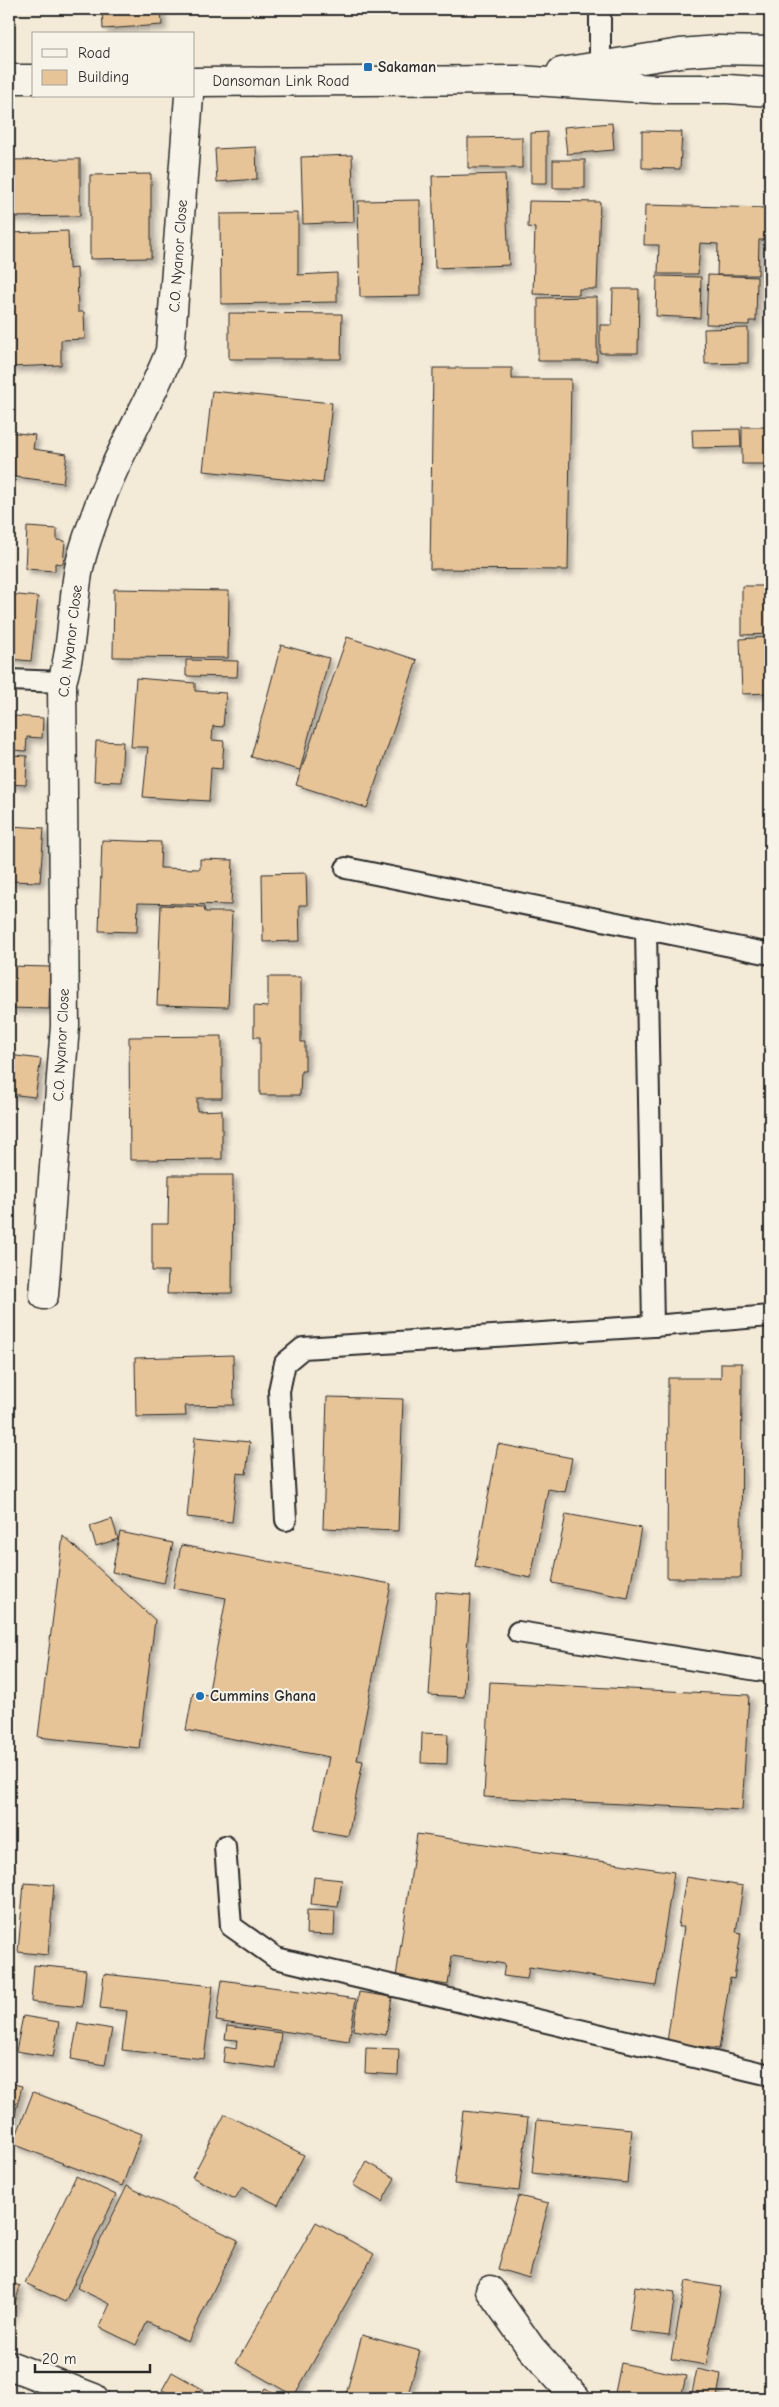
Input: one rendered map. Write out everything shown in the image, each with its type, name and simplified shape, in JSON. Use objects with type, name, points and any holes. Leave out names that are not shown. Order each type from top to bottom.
[{"type":"street","name":"Dansoman Link Road","points":[[519,80],[680,53],[718,50],[770,51]]},
{"type":"street","points":[[9,79],[32,79]]},
{"type":"street","name":"Dansoman Link Road","points":[[195,82],[519,80],[655,89],[728,89],[770,92]]},
{"type":"street","name":"C.O. Nyanor Close","points":[[44,1295],[65,1026],[62,682],[67,666],[77,577],[97,510],[127,442],[157,386],[170,351],[189,98]]},
{"type":"street","points":[[490,2290],[531,2348],[576,2398]]},
{"type":"street","points":[[9,2365],[94,2398]]},
{"type":"lane","points":[[600,9],[600,65]]},
{"type":"lane","points":[[9,680],[62,682]]},
{"type":"lane","points":[[346,868],[770,954]]},
{"type":"lane","points":[[646,929],[653,1326]]},
{"type":"lane","points":[[286,1520],[279,1391],[285,1363],[303,1348],[653,1326],[770,1316]]},
{"type":"lane","points":[[518,1632],[770,1672]]},
{"type":"lane","points":[[225,1846],[231,1926],[276,1958],[770,2075]]},
{"type":"building","points":[[102,9],[161,9],[162,25],[103,29]]},
{"type":"building","points":[[612,123],[614,150],[567,154],[564,127]]},
{"type":"building","points":[[642,131],[682,132],[680,169],[642,168]]},
{"type":"building","points":[[547,132],[547,183],[531,183],[531,133]]},
{"type":"building","points":[[522,137],[522,168],[468,168],[468,138]]},
{"type":"building","points":[[256,147],[257,179],[217,182],[215,149]]},
{"type":"building","points":[[352,155],[354,222],[303,224],[301,157]]},
{"type":"building","points":[[80,159],[80,216],[9,217],[9,160]]},
{"type":"building","points":[[553,160],[585,160],[585,188],[553,188]]},
{"type":"building","points":[[151,174],[151,258],[90,259],[90,175]]},
{"type":"building","points":[[505,174],[509,265],[435,268],[432,176]]},
{"type":"building","points":[[420,200],[421,296],[360,297],[358,201]]},
{"type":"building","points":[[529,201],[600,202],[597,289],[579,289],[579,295],[533,294],[535,228],[528,227]]},
{"type":"building","points":[[645,205],[768,208],[768,240],[759,240],[758,275],[717,275],[718,244],[700,243],[698,274],[658,274],[659,245],[644,245]]},
{"type":"building","points":[[298,213],[298,275],[337,273],[337,302],[221,304],[220,214]]},
{"type":"building","points":[[68,231],[69,269],[77,268],[78,312],[84,312],[85,339],[61,340],[61,365],[9,367],[9,233]]},
{"type":"building","points":[[708,275],[757,277],[756,321],[749,321],[749,325],[706,324]]},
{"type":"building","points":[[657,276],[701,277],[700,318],[656,316]]},
{"type":"building","points":[[613,289],[639,289],[638,353],[600,353],[600,325],[612,325]]},
{"type":"building","points":[[597,297],[597,361],[538,361],[538,298]]},
{"type":"building","points":[[229,313],[342,314],[341,359],[229,359]]},
{"type":"building","points":[[748,328],[748,363],[705,364],[704,329]]},
{"type":"building","points":[[433,368],[512,368],[512,379],[571,379],[568,570],[430,569]]},
{"type":"building","points":[[212,391],[332,403],[323,483],[203,471]]},
{"type":"building","points":[[742,427],[770,427],[770,464],[742,464]]},
{"type":"building","points":[[740,429],[741,447],[693,448],[692,430]]},
{"type":"building","points":[[9,432],[35,435],[33,449],[67,454],[63,483],[9,476]]},
{"type":"building","points":[[27,527],[57,529],[57,540],[65,541],[63,564],[55,563],[55,571],[25,569]]},
{"type":"building","points":[[742,586],[770,586],[770,634],[742,635]]},
{"type":"building","points":[[114,589],[229,591],[228,658],[113,657]]},
{"type":"building","points":[[9,594],[38,597],[31,661],[9,659]]},
{"type":"building","points":[[347,637],[417,660],[367,808],[296,785]]},
{"type":"building","points":[[770,637],[770,693],[742,694],[740,639]]},
{"type":"building","points":[[281,645],[329,658],[300,770],[251,757]]},
{"type":"building","points":[[186,660],[238,661],[237,677],[186,676]]},
{"type":"building","points":[[136,678],[195,683],[195,691],[226,693],[223,727],[213,726],[212,740],[224,741],[222,769],[211,768],[209,801],[143,797],[148,747],[131,747]]},
{"type":"building","points":[[14,716],[43,718],[42,738],[27,737],[26,751],[12,750]]},
{"type":"building","points":[[96,741],[123,742],[121,782],[94,781]]},
{"type":"building","points":[[9,755],[27,756],[26,785],[9,784]]},
{"type":"building","points":[[9,826],[44,828],[40,882],[9,881]]},
{"type":"building","points":[[102,840],[161,842],[160,868],[200,869],[200,859],[233,860],[231,905],[138,903],[137,932],[99,931]]},
{"type":"building","points":[[306,873],[307,905],[299,905],[300,941],[263,942],[262,874]]},
{"type":"building","points":[[161,905],[204,907],[205,912],[232,912],[228,1007],[157,1005]]},
{"type":"building","points":[[9,966],[50,967],[49,1009],[9,1008]]},
{"type":"building","points":[[268,977],[301,977],[301,1042],[305,1042],[305,1071],[301,1071],[300,1095],[260,1095],[260,1037],[254,1037],[254,1006],[268,1007]]},
{"type":"building","points":[[222,1036],[222,1098],[197,1098],[197,1111],[222,1110],[222,1159],[130,1160],[129,1037]]},
{"type":"building","points":[[9,1055],[41,1059],[35,1097],[9,1094]]},
{"type":"building","points":[[169,1175],[233,1175],[232,1293],[167,1294],[168,1271],[152,1271],[152,1224],[168,1224]]},
{"type":"building","points":[[233,1355],[234,1405],[185,1406],[186,1416],[136,1417],[135,1358]]},
{"type":"building","points":[[721,1363],[742,1363],[741,1578],[667,1578],[668,1378],[721,1378]]},
{"type":"building","points":[[327,1397],[403,1399],[398,1531],[323,1528]]},
{"type":"building","points":[[195,1437],[250,1442],[246,1474],[237,1473],[232,1522],[187,1517]]},
{"type":"building","points":[[498,1444],[572,1458],[565,1492],[548,1489],[531,1578],[475,1567]]},
{"type":"building","points":[[566,1514],[641,1528],[628,1598],[552,1583]]},
{"type":"building","points":[[112,1519],[118,1539],[96,1546],[90,1526]]},
{"type":"building","points":[[120,1532],[173,1543],[164,1583],[112,1572]]},
{"type":"building","points":[[63,1536],[155,1620],[139,1748],[38,1737]]},
{"type":"building","points":[[181,1545],[391,1584],[357,1760],[363,1761],[348,1836],[314,1830],[329,1757],[186,1730],[193,1693],[208,1696],[226,1598],[173,1588]]},
{"type":"building","points":[[436,1592],[471,1595],[464,1697],[429,1695]]},
{"type":"building","points":[[490,1682],[749,1695],[742,1810],[484,1797]]},
{"type":"building","points":[[422,1733],[448,1734],[447,1764],[421,1763]]},
{"type":"building","points":[[417,1834],[674,1872],[656,1986],[529,1967],[527,1979],[503,1976],[505,1964],[452,1956],[448,1985],[396,1977]]},
{"type":"building","points":[[314,1877],[342,1880],[338,1907],[311,1904]]},
{"type":"building","points":[[686,1877],[743,1886],[736,1932],[741,1933],[734,1979],[730,1978],[719,2049],[667,2042],[684,1927],[678,1927]]},
{"type":"building","points":[[24,1883],[54,1885],[48,1955],[18,1952]]},
{"type":"building","points":[[307,1910],[335,1911],[334,1935],[306,1934]]},
{"type":"building","points":[[34,1965],[86,1970],[82,2007],[31,2002]]},
{"type":"building","points":[[104,1974],[213,1986],[204,2059],[122,2050],[127,2011],[100,2008]]},
{"type":"building","points":[[222,1980],[356,1999],[349,2041],[216,2021]]},
{"type":"building","points":[[359,1992],[392,1997],[386,2035],[353,2030]]},
{"type":"building","points":[[23,2016],[59,2022],[53,2057],[16,2051]]},
{"type":"building","points":[[78,2023],[112,2029],[105,2065],[71,2059]]},
{"type":"building","points":[[227,2026],[281,2033],[276,2069],[223,2062],[225,2047],[236,2049],[237,2040],[225,2039]]},
{"type":"building","points":[[366,2048],[399,2049],[398,2075],[365,2073]]},
{"type":"building","points":[[9,2083],[22,2086],[9,2138]]},
{"type":"building","points":[[33,2092],[142,2134],[122,2186],[13,2144]]},
{"type":"building","points":[[463,2111],[528,2118],[519,2191],[454,2184]]},
{"type":"building","points":[[225,2114],[304,2155],[278,2205],[242,2187],[235,2199],[192,2177]]},
{"type":"building","points":[[537,2120],[632,2129],[627,2183],[532,2173]]},
{"type":"building","points":[[367,2162],[395,2178],[382,2202],[353,2185]]},
{"type":"building","points":[[76,2176],[116,2195],[65,2302],[25,2283]]},
{"type":"building","points":[[127,2186],[238,2240],[188,2342],[147,2322],[136,2345],[99,2327],[110,2304],[77,2288]]},
{"type":"building","points":[[518,2196],[549,2203],[529,2278],[498,2269]]},
{"type":"building","points":[[316,2222],[374,2254],[294,2396],[236,2363]]},
{"type":"building","points":[[686,2281],[721,2287],[706,2365],[671,2359]]},
{"type":"building","points":[[9,2282],[20,2286],[10,2321],[9,2321]]},
{"type":"building","points":[[635,2286],[675,2292],[669,2336],[629,2331]]},
{"type":"building","points":[[362,2335],[420,2351],[407,2398],[345,2398]]},
{"type":"building","points":[[621,2363],[686,2376],[681,2398],[661,2394],[660,2398],[614,2398]]},
{"type":"building","points":[[697,2369],[721,2374],[717,2398],[691,2398]]},
{"type":"building","points":[[172,2372],[204,2390],[199,2398],[178,2398],[162,2390]]},
{"type":"building","points":[[265,2388],[284,2398],[259,2398]]},
{"type":"place","name":"Sakaman","points":[[368,67]]},
{"type":"place","name":"Cummins Ghana","points":[[200,1696]]}]
